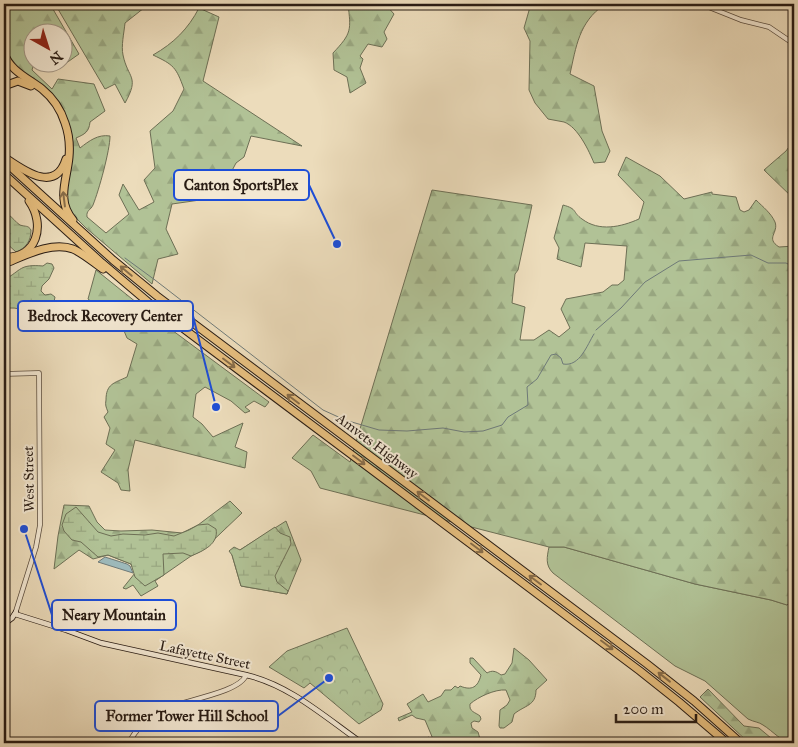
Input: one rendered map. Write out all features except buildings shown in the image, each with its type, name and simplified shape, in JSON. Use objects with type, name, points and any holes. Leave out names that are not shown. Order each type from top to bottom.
[{"type":"highway","points":[[4,53],[11,66],[51,98],[63,116],[70,147],[63,191],[65,207],[74,222],[102,250]]},
{"type":"highway","points":[[4,86],[12,82],[22,81],[44,95],[60,118],[64,129],[66,159],[63,166],[56,173],[47,177],[40,177],[30,174],[4,157]]},
{"type":"highway","name":"Amvets Highway","points":[[4,161],[102,250],[173,309],[648,664],[694,701],[741,743]]},
{"type":"highway","points":[[4,175],[31,204],[36,213],[38,226],[35,240],[25,252],[4,257]]},
{"type":"highway","name":"Amvets Highway","points":[[4,175],[148,302],[644,674],[727,743]]},
{"type":"highway","points":[[4,264],[49,248],[70,248],[82,254],[148,302]]},
{"type":"main road","name":"Lafayette Street","points":[[15,612],[101,644],[246,674],[265,680],[284,689],[362,743]]},
{"type":"main road","points":[[4,624],[15,612]]},
{"type":"street","points":[[701,4],[741,20],[770,27],[794,44]]},
{"type":"street","name":"West Street","points":[[4,374],[39,373],[40,530],[15,612]]},
{"type":"street","points":[[129,743],[145,723],[160,711],[231,688],[242,681],[246,674]]},
{"type":"green space","points":[[6,4],[50,4],[60,22],[22,22],[22,72],[34,72],[52,89],[58,79],[94,84],[105,111],[90,122],[86,132],[76,138],[80,148],[98,137],[110,136],[101,180],[93,205],[87,215],[106,233],[129,214],[119,195],[123,184],[139,210],[154,202],[144,180],[155,168],[150,131],[173,111],[184,89],[179,76],[173,68],[166,61],[153,55],[168,46],[180,35],[199,8],[219,17],[203,81],[302,146],[251,136],[244,157],[236,163],[226,182],[200,200],[172,204],[166,229],[178,254],[158,259],[152,284],[73,215],[65,198],[67,119],[56,100],[15,67],[6,53],[4,21]]},
{"type":"green space","points":[[55,4],[149,4],[125,23],[122,51],[132,78],[132,87],[125,103],[115,84],[105,89],[72,33],[72,22],[66,22]]},
{"type":"green space","points":[[348,4],[385,4],[394,14],[384,32],[387,39],[382,47],[368,44],[360,56],[363,59],[360,68],[366,83],[350,93],[347,77],[334,70],[333,53],[344,41],[349,31]]},
{"type":"green space","points":[[529,4],[604,4],[584,27],[577,45],[570,74],[594,86],[602,131],[610,151],[605,162],[594,163],[574,129],[564,122],[548,119],[535,103],[529,90],[530,41],[524,28],[530,7]]},
{"type":"green space","points":[[72,42],[79,54],[72,59]]},
{"type":"green space","points":[[794,140],[794,199],[764,170],[786,151]]},
{"type":"green space","points":[[626,157],[660,176],[684,199],[712,192],[712,194],[736,197],[740,210],[744,212],[749,210],[756,200],[775,222],[773,241],[775,244],[779,247],[794,246],[794,595],[793,600],[787,605],[695,584],[564,547],[549,547],[320,488],[311,471],[292,458],[313,435],[350,462],[432,190],[532,205],[518,270],[515,274],[512,303],[525,307],[520,340],[534,340],[549,330],[559,337],[570,328],[561,309],[566,299],[603,292],[612,285],[618,285],[624,280],[627,246],[585,243],[581,267],[557,259],[559,248],[554,238],[563,205],[573,209],[582,219],[596,226],[618,226],[639,219],[644,202],[618,175]]},
{"type":"green space","points":[[4,205],[7,214],[20,225],[31,230],[27,244],[16,252],[4,241]]},
{"type":"green space","points":[[47,263],[52,264],[54,268],[49,279],[42,286],[41,291],[45,295],[51,294],[55,297],[49,314],[41,320],[19,309],[4,309],[4,280],[21,268],[43,266]]},
{"type":"green space","points":[[96,270],[157,319],[269,402],[265,407],[254,401],[245,407],[250,411],[245,413],[231,401],[205,387],[196,394],[193,417],[213,437],[243,423],[235,447],[247,452],[245,468],[135,440],[128,470],[130,491],[121,490],[118,483],[101,472],[115,450],[106,444],[110,428],[104,417],[108,412],[106,407],[107,390],[118,381],[127,377],[137,344],[127,338],[122,326],[88,299]]},
{"type":"green space","points":[[230,501],[242,513],[203,550],[155,581],[158,586],[141,596],[133,585],[126,589],[123,588],[135,573],[131,564],[108,555],[93,559],[79,550],[54,569],[64,505],[89,506],[97,522],[105,530],[152,530],[182,533],[198,525]]},
{"type":"green space","points":[[76,507],[98,532],[111,536],[158,533],[174,536],[198,525],[208,524],[216,529],[215,539],[209,546],[191,556],[183,553],[163,554],[164,575],[145,586],[135,577],[131,564],[108,555],[98,557],[81,542],[72,540],[64,531],[62,525],[66,514]]},
{"type":"green space","points":[[286,521],[301,560],[287,594],[241,586],[232,555]]},
{"type":"green space","points":[[275,527],[280,533],[290,537],[291,544],[275,576],[277,582],[288,591],[287,594],[241,586],[232,555],[229,551],[234,547],[240,550]]},
{"type":"green space","points":[[549,547],[564,547],[695,584],[787,605],[793,600],[794,595],[794,743],[786,741],[761,724],[748,719],[705,681],[675,666],[553,573],[550,570],[547,558]]},
{"type":"green space","points":[[347,628],[383,704],[381,710],[359,724],[310,683],[304,688],[269,667],[287,651]]},
{"type":"green space","points":[[514,648],[529,660],[547,680],[536,690],[536,695],[532,702],[514,714],[512,722],[504,728],[499,726],[500,710],[510,700],[506,690],[487,694],[470,704],[471,710],[480,716],[481,719],[479,722],[474,721],[471,723],[472,728],[478,732],[480,739],[474,740],[473,743],[425,743],[428,737],[433,739],[425,720],[412,715],[399,721],[398,718],[412,712],[407,704],[423,694],[428,702],[441,696],[445,690],[451,690],[455,686],[458,688],[460,686],[474,687],[481,675],[470,663],[470,658],[473,658],[487,673],[492,671],[501,675],[505,674],[512,663]]},
{"type":"green space","points":[[708,689],[744,726],[759,728],[777,743],[749,743],[700,697]]},
{"type":"water","points":[[105,557],[127,564],[133,573],[98,562]]},
{"type":"waterway","points":[[596,330],[621,308],[645,282],[679,261],[751,255],[768,263],[786,263],[794,267]]},
{"type":"waterway","points":[[125,258],[323,410],[345,420],[379,430],[407,431],[443,428],[464,432],[483,431],[502,425],[508,417],[528,405],[527,387],[537,379],[551,355],[556,354],[561,358],[563,364],[574,362],[582,354],[594,334]]},
{"type":"place","name":"Canton SportsPlex","points":[[337,244]]},
{"type":"place","name":"Bedrock Recovery Center","points":[[216,407]]},
{"type":"place","name":"Neary Mountain","points":[[24,529]]},
{"type":"place","name":"Former Tower Hill School","points":[[329,678]]}]
